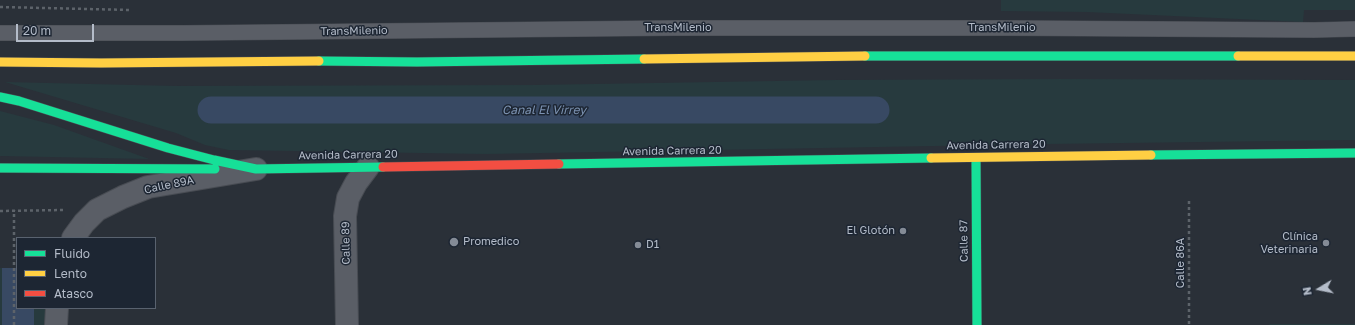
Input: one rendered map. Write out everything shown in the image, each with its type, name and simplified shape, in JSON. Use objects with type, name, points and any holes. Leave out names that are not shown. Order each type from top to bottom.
[{"type":"main road","points":[[0,62],[417,62],[914,55],[1355,56]]},
{"type":"main road","name":"Avenida Carrera 20","points":[[0,97],[19,101],[168,148],[256,169],[1355,153]]},
{"type":"main road","name":"Calle 87","points":[[976,158],[977,325]]},
{"type":"main road","points":[[0,168],[256,169]]},
{"type":"street","name":"Calle 89","points":[[347,325],[346,216],[348,198],[356,183],[368,167]]},
{"type":"street","name":"Calle 89A","points":[[74,237],[96,210],[148,187],[256,169]]},
{"type":"street","points":[[56,325],[57,309]]},
{"type":"lane","name":"TransMilenio","points":[[0,33],[183,33],[676,28],[1355,29]]},
{"type":"path","points":[[0,7],[134,10]]},
{"type":"path","name":"Calle 86A","points":[[1189,201],[1189,325]]},
{"type":"path","points":[[14,210],[14,325]]},
{"type":"path","points":[[0,211],[96,210]]},
{"type":"green space","points":[[1001,0],[1355,0],[1355,10],[1304,10],[1303,22],[1087,12],[1001,11]]},
{"type":"green space","points":[[835,80],[1355,80],[1355,140],[486,154],[229,150],[205,145],[176,133],[5,82],[176,86],[534,85]]},
{"type":"green space","points":[[0,111],[54,125],[149,159],[0,156]]},
{"type":"green space","points":[[0,268],[2,268],[2,325],[0,325]]},
{"type":"green space","points":[[34,309],[47,309],[47,325],[34,325]]},
{"type":"green space","points":[[1355,324],[1355,325],[1269,325]]},
{"type":"water","points":[[2,268],[16,268],[16,309],[34,309],[34,325],[2,325]]},
{"type":"waterway","name":"Canal El Virrey","points":[[211,110],[876,110]]},
{"type":"traffic: fast","points":[[865,56],[1238,56]]},
{"type":"traffic: fast","points":[[319,61],[417,62],[644,59]]},
{"type":"traffic: fast","points":[[0,97],[19,101],[168,148],[256,169],[383,167]]},
{"type":"traffic: fast","points":[[1151,155],[1355,153]]},
{"type":"traffic: fast","points":[[559,164],[931,158]]},
{"type":"traffic: fast","points":[[976,158],[977,325]]},
{"type":"traffic: fast","points":[[0,168],[215,169]]},
{"type":"traffic: slow","points":[[644,59],[865,56]]},
{"type":"traffic: slow","points":[[1238,56],[1355,56]]},
{"type":"traffic: slow","points":[[0,62],[101,63],[319,61]]},
{"type":"traffic: slow","points":[[931,158],[1151,155]]},
{"type":"traffic: jam","points":[[383,167],[559,164]]},
{"type":"place","name":"El Glotón","points":[[903,231]]},
{"type":"place","name":"Promedico","points":[[454,242]]},
{"type":"place","name":"Clínica Veterinaria","points":[[1326,243]]},
{"type":"place","name":"D1","points":[[638,245]]}]
